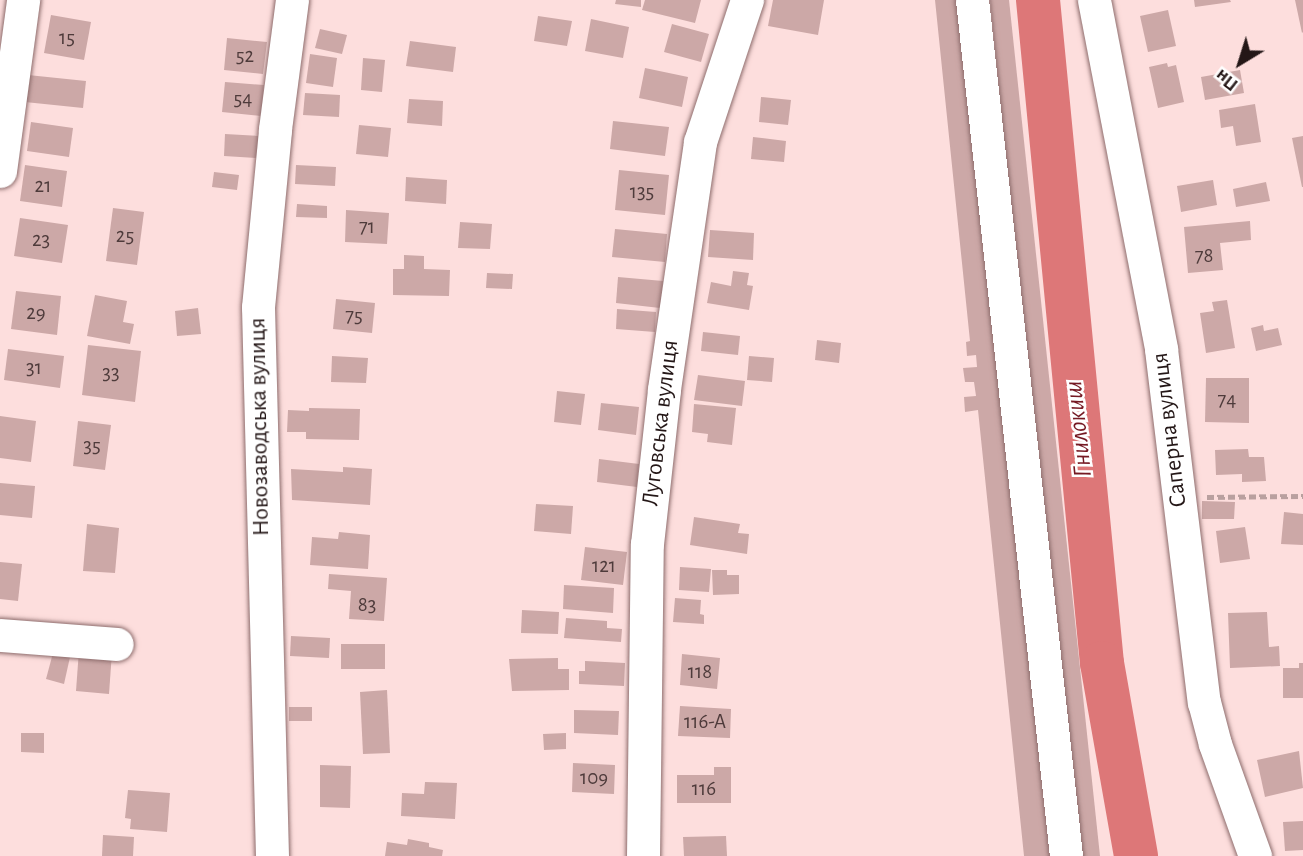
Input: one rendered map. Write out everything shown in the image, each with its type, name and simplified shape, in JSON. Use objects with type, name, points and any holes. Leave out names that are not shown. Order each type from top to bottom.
[{"type":"street","points":[[0,171],[23,0]]},
{"type":"street","name":"Новозаводська вулиця","points":[[272,856],[258,307],[292,0]]},
{"type":"street","name":"Луговська вулиця","points":[[643,856],[647,544],[664,388],[700,142],[747,0]]},
{"type":"street","points":[[972,0],[1066,856]]},
{"type":"street","name":"Саперна вулиця","points":[[1094,0],[1161,349],[1204,702],[1215,744],[1255,856]]},
{"type":"street","points":[[0,635],[117,644]]},
{"type":"path","points":[[1178,498],[1303,496]]},
{"type":"building","points":[[616,0],[641,0],[641,7],[615,4]]},
{"type":"building","points":[[645,0],[701,0],[695,23],[642,10]]},
{"type":"building","points":[[773,0],[824,0],[818,35],[768,26]]},
{"type":"building","points":[[935,0],[962,0],[1050,856],[1024,856],[978,410],[965,412],[964,397],[976,396],[974,382],[965,382],[963,368],[977,367],[976,355],[967,356],[966,342],[970,341]]},
{"type":"building","points":[[990,0],[1009,0],[1100,856],[1082,856],[1032,417]]},
{"type":"building","points":[[1194,0],[1230,0],[1231,2],[1195,7]]},
{"type":"building","points":[[1295,0],[1303,0],[1302,33]]},
{"type":"building","points":[[1168,10],[1176,46],[1148,52],[1140,16]]},
{"type":"building","points":[[51,15],[91,22],[84,60],[44,53]]},
{"type":"building","points":[[538,16],[572,21],[567,46],[534,41]]},
{"type":"building","points":[[591,19],[629,27],[623,58],[585,51]]},
{"type":"building","points":[[672,24],[709,34],[701,62],[664,52]]},
{"type":"building","points":[[320,29],[347,35],[342,54],[315,48]]},
{"type":"building","points":[[227,38],[267,42],[263,74],[224,70]]},
{"type":"building","points":[[410,41],[456,47],[453,72],[406,66]]},
{"type":"building","points":[[310,54],[337,58],[333,87],[306,83]]},
{"type":"building","points":[[363,58],[385,60],[382,92],[361,90]]},
{"type":"building","points":[[1167,63],[1168,67],[1176,65],[1184,102],[1158,108],[1149,67]]},
{"type":"building","points":[[645,68],[688,77],[682,107],[639,98]]},
{"type":"building","points":[[1240,70],[1244,93],[1205,100],[1201,77]]},
{"type":"building","points":[[28,75],[86,81],[83,108],[25,102]]},
{"type":"building","points":[[225,82],[264,85],[261,116],[222,112]]},
{"type":"building","points":[[305,93],[340,95],[339,117],[303,115]]},
{"type":"building","points":[[761,97],[791,100],[788,125],[759,122]]},
{"type":"building","points":[[409,99],[443,101],[442,126],[407,123]]},
{"type":"building","points":[[1255,104],[1261,142],[1236,146],[1233,126],[1221,128],[1219,110]]},
{"type":"building","points":[[613,121],[669,127],[665,156],[610,149]]},
{"type":"building","points":[[31,122],[73,128],[69,157],[27,151]]},
{"type":"building","points":[[359,125],[391,128],[388,157],[356,154]]},
{"type":"building","points":[[225,134],[259,136],[258,158],[224,156]]},
{"type":"building","points":[[1303,136],[1303,187],[1302,187],[1292,138]]},
{"type":"building","points":[[753,137],[786,141],[784,162],[751,159]]},
{"type":"building","points":[[25,165],[67,171],[62,207],[20,201]]},
{"type":"building","points":[[296,165],[336,167],[335,186],[295,184]]},
{"type":"building","points":[[619,170],[669,175],[665,215],[615,210]]},
{"type":"building","points":[[214,172],[239,175],[237,190],[212,187]]},
{"type":"building","points":[[406,177],[447,180],[446,204],[405,201]]},
{"type":"building","points":[[1213,180],[1217,205],[1181,212],[1177,186]]},
{"type":"building","points":[[1266,182],[1270,201],[1236,207],[1233,189]]},
{"type":"building","points":[[297,204],[327,206],[327,218],[296,217]]},
{"type":"building","points":[[113,208],[144,212],[137,265],[106,261]]},
{"type":"building","points":[[346,210],[389,213],[387,244],[345,242]]},
{"type":"building","points":[[20,218],[68,225],[62,263],[14,256]]},
{"type":"building","points":[[1250,221],[1251,240],[1220,243],[1223,270],[1188,273],[1184,227]]},
{"type":"building","points":[[460,222],[492,224],[490,249],[458,248]]},
{"type":"building","points":[[615,229],[667,234],[665,262],[612,257]]},
{"type":"building","points":[[710,230],[754,233],[753,260],[708,257]]},
{"type":"building","points":[[404,255],[424,256],[424,269],[450,270],[449,296],[393,295],[393,269],[404,269]]},
{"type":"building","points":[[733,271],[749,273],[747,285],[753,286],[749,310],[707,303],[711,282],[731,286]]},
{"type":"building","points":[[487,273],[513,274],[512,289],[486,288]]},
{"type":"building","points":[[618,277],[663,281],[660,308],[616,303]]},
{"type":"building","points":[[16,291],[61,296],[57,335],[11,329]]},
{"type":"building","points":[[95,295],[127,301],[123,322],[134,324],[130,344],[87,336]]},
{"type":"building","points":[[336,299],[375,303],[372,333],[333,329]]},
{"type":"building","points":[[1227,300],[1235,348],[1206,353],[1200,313],[1214,311],[1212,302]]},
{"type":"building","points":[[198,308],[201,334],[177,336],[175,311]]},
{"type":"building","points":[[617,309],[656,312],[655,332],[616,329]]},
{"type":"building","points":[[1263,325],[1264,331],[1278,328],[1282,345],[1256,351],[1251,328]]},
{"type":"building","points":[[703,332],[740,336],[738,355],[701,351]]},
{"type":"building","points":[[817,340],[841,343],[839,363],[815,360]]},
{"type":"building","points":[[88,345],[141,351],[135,402],[82,395]]},
{"type":"building","points":[[8,349],[64,356],[60,388],[4,380]]},
{"type":"building","points":[[332,356],[368,358],[366,383],[331,382]]},
{"type":"building","points":[[749,356],[774,358],[772,382],[747,380]]},
{"type":"building","points":[[698,375],[745,381],[742,406],[694,400]]},
{"type":"building","points":[[1206,378],[1249,378],[1249,423],[1205,422]]},
{"type":"building","points":[[557,391],[585,394],[581,425],[554,422]]},
{"type":"building","points":[[601,403],[639,407],[636,435],[598,430]]},
{"type":"building","points":[[694,404],[736,408],[732,445],[707,442],[708,434],[692,432]]},
{"type":"building","points":[[309,408],[360,409],[359,440],[306,439],[306,432],[287,432],[288,410],[309,411]]},
{"type":"building","points":[[0,416],[36,421],[31,462],[0,458]]},
{"type":"building","points":[[78,421],[111,425],[105,470],[73,466]]},
{"type":"building","points":[[1248,449],[1249,457],[1264,457],[1266,481],[1242,482],[1242,474],[1216,475],[1215,450]]},
{"type":"building","points":[[599,459],[639,464],[637,487],[597,482]]},
{"type":"building","points":[[343,467],[372,469],[370,505],[292,500],[291,469],[343,472]]},
{"type":"building","points":[[0,483],[35,486],[32,518],[0,515]]},
{"type":"building","points":[[1202,501],[1235,502],[1234,519],[1202,519]]},
{"type":"building","points":[[536,504],[573,506],[571,534],[534,531]]},
{"type":"building","points":[[1284,512],[1303,514],[1303,545],[1281,544]]},
{"type":"building","points":[[694,517],[740,524],[738,533],[749,534],[747,554],[690,545]]},
{"type":"building","points":[[87,524],[119,528],[115,573],[83,571]]},
{"type":"building","points":[[1245,527],[1250,559],[1220,563],[1216,531]]},
{"type":"building","points":[[339,532],[370,535],[368,569],[310,565],[312,537],[338,539]]},
{"type":"building","points":[[585,547],[627,552],[623,585],[581,580]]},
{"type":"building","points":[[0,562],[22,564],[18,601],[0,599]]},
{"type":"building","points":[[680,567],[711,569],[709,592],[679,590]]},
{"type":"building","points":[[712,570],[727,570],[727,575],[739,575],[739,594],[713,595]]},
{"type":"building","points":[[329,574],[387,578],[384,621],[349,619],[351,591],[328,589]]},
{"type":"building","points":[[564,585],[614,588],[613,613],[563,609]]},
{"type":"building","points":[[675,598],[701,600],[700,614],[704,615],[704,624],[673,622]]},
{"type":"building","points":[[522,610],[559,612],[558,634],[521,633]]},
{"type":"building","points":[[1267,612],[1269,647],[1279,646],[1280,666],[1230,668],[1228,613]]},
{"type":"building","points":[[566,618],[607,621],[607,628],[622,629],[621,642],[564,638]]},
{"type":"building","points":[[291,636],[330,638],[329,658],[290,656]]},
{"type":"building","points":[[341,644],[385,644],[385,669],[341,669]]},
{"type":"building","points":[[79,650],[112,652],[109,694],[76,691]]},
{"type":"building","points":[[53,653],[70,657],[64,684],[46,679]]},
{"type":"building","points":[[682,654],[720,658],[717,689],[680,685]]},
{"type":"building","points":[[558,658],[558,669],[569,669],[569,690],[512,691],[509,659]]},
{"type":"building","points":[[585,661],[625,663],[624,686],[579,684],[579,671],[585,671]]},
{"type":"building","points":[[1299,663],[1303,663],[1303,698],[1283,698],[1283,668],[1299,668]]},
{"type":"building","points":[[387,690],[390,753],[363,754],[360,692]]},
{"type":"building","points":[[680,706],[731,709],[730,738],[678,736]]},
{"type":"building","points":[[289,707],[312,707],[312,721],[289,721]]},
{"type":"building","points":[[574,710],[619,711],[618,735],[574,733]]},
{"type":"building","points":[[21,733],[44,733],[44,753],[21,752]]},
{"type":"building","points":[[566,733],[566,749],[544,750],[543,734]]},
{"type":"building","points":[[1299,751],[1303,788],[1265,797],[1257,760]]},
{"type":"building","points":[[573,763],[615,765],[614,794],[572,792]]},
{"type":"building","points":[[320,765],[351,766],[350,808],[320,807]]},
{"type":"building","points":[[714,767],[731,767],[731,803],[677,803],[677,775],[714,775]]},
{"type":"building","points":[[425,782],[457,783],[455,819],[401,816],[402,793],[424,794]]},
{"type":"building","points":[[128,790],[170,793],[167,832],[130,829],[131,819],[125,818]]},
{"type":"building","points":[[1303,821],[1303,850],[1285,851],[1283,822]]},
{"type":"building","points":[[103,835],[134,837],[133,856],[102,856]]},
{"type":"building","points":[[726,836],[727,856],[684,856],[683,837]]},
{"type":"building","points":[[408,839],[429,843],[429,847],[443,850],[442,856],[385,856],[387,842],[407,845]]},
{"type":"waterway","name":"Гнилокиш","points":[[1038,0],[1102,663],[1136,856]]}]
